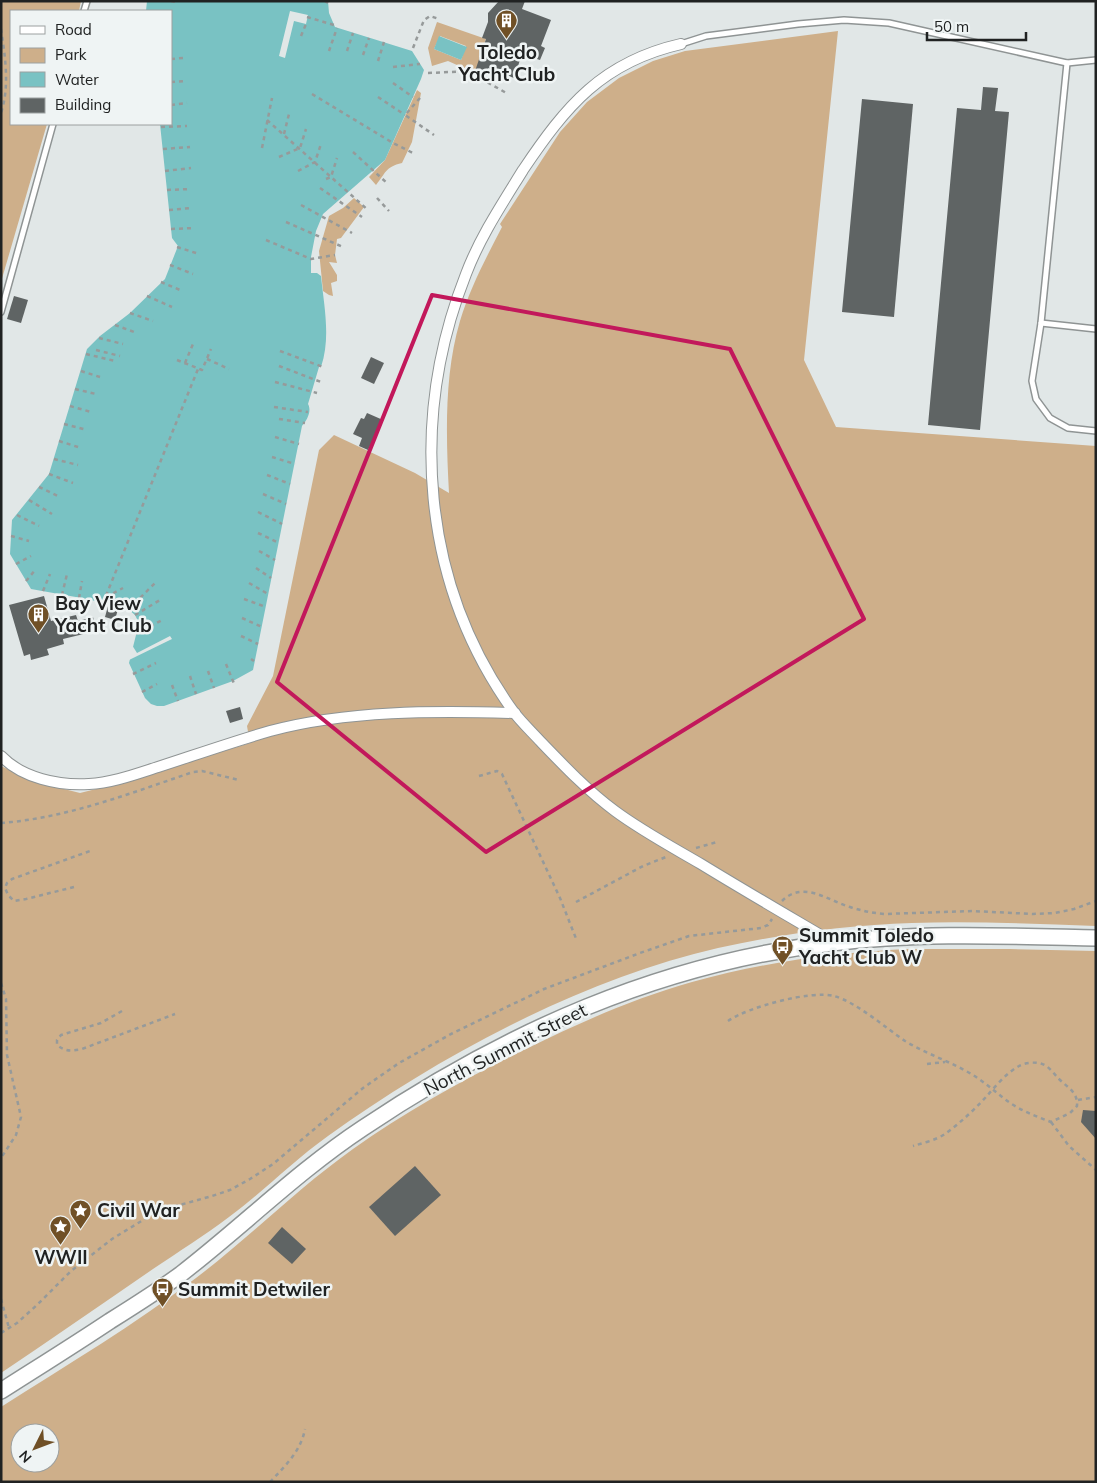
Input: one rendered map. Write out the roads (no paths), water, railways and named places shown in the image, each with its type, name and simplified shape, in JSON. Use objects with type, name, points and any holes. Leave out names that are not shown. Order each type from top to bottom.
[{"type":"main road","name":"North Summit Street","points":[[1,1391],[181,1274],[338,1146],[390,1110],[469,1062],[567,1015],[640,986],[717,963],[780,950],[834,942],[897,938],[995,936],[1096,938]]},
{"type":"street","points":[[680,44],[655,50],[629,61],[610,72],[581,95],[562,116],[539,147],[489,224],[466,272],[445,339],[438,372],[431,438],[431,472],[437,526],[449,578],[476,646],[515,713],[560,762],[615,811],[834,942]]},
{"type":"street","points":[[1,756],[15,768],[51,781],[90,784],[125,777],[272,731],[317,722],[403,712],[515,713]]},
{"type":"lane","points":[[680,44],[706,36],[844,20],[889,23],[1067,63],[1096,60]]},
{"type":"lane","points":[[1067,63],[1041,323],[1032,381],[1036,399],[1050,418],[1068,428],[1096,431]]},
{"type":"lane","points":[[1,312],[53,125]]},
{"type":"lane","points":[[1041,323],[1096,329]]},
{"type":"water","points":[[147,1],[328,1],[329,13],[335,27],[412,51],[424,70],[385,160],[323,214],[316,231],[311,257],[311,273],[317,273],[321,276],[326,322],[326,345],[321,367],[319,367],[308,404],[308,415],[302,426],[253,670],[233,681],[164,706],[151,704],[145,698],[129,663],[138,627],[135,615],[128,609],[87,599],[31,589],[10,554],[12,520],[49,474],[87,349],[100,336],[130,313],[165,279],[178,246],[172,238],[160,125],[172,125],[172,10],[146,10]]},
{"type":"water","points":[[439,36],[467,47],[461,60],[434,49]]},
{"type":"place","name":"Toledo Yacht Club","points":[[507,40]]},
{"type":"place","name":"Bay View Yacht Club","points":[[39,633]]},
{"type":"place","name":"Summit Toledo Yacht Club W","points":[[783,965]]},
{"type":"place","name":"Civil War","points":[[81,1229]]},
{"type":"place","name":"WWII","points":[[61,1245]]},
{"type":"place","name":"Summit Detwiler","points":[[162,1308]]}]
